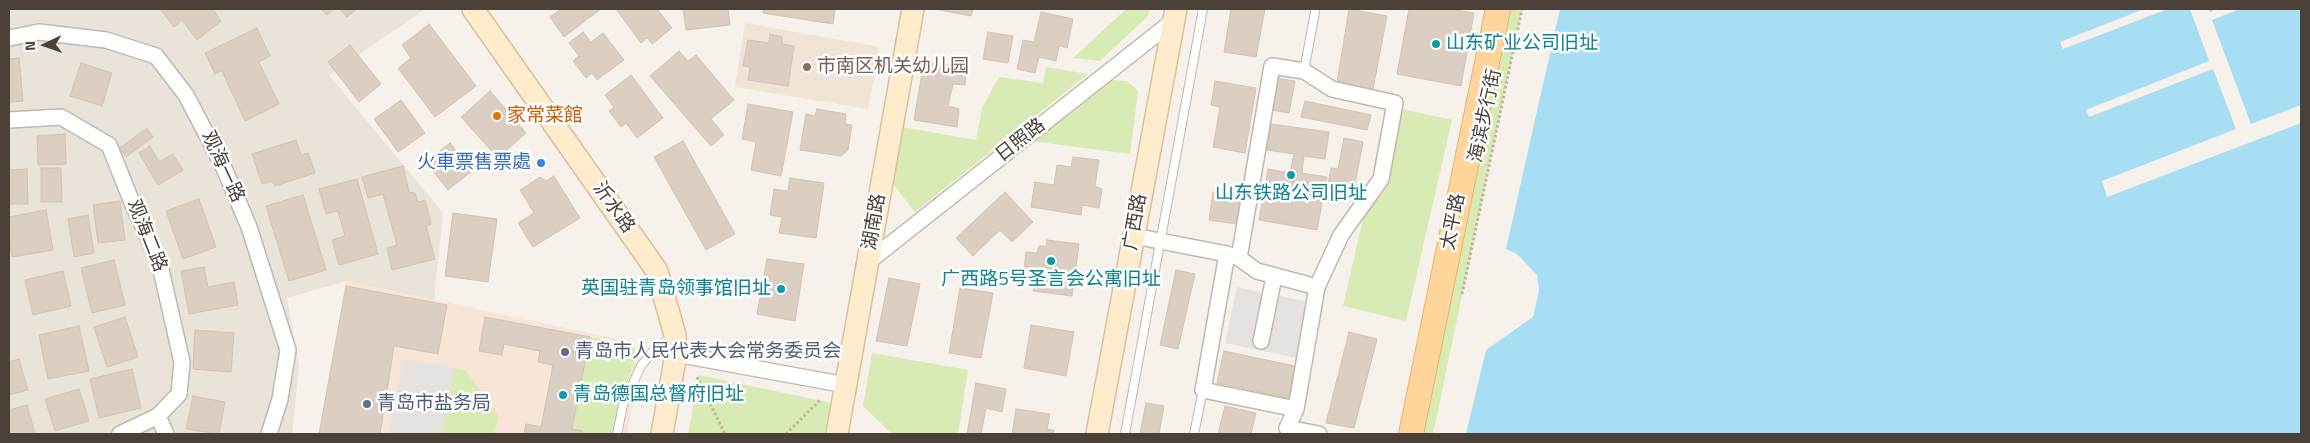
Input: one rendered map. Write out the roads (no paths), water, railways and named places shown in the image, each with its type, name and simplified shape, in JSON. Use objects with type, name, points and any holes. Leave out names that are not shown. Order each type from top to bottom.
[{"type":"main road","name":"太平路","points":[[1411,434],[1498,9]]},
{"type":"street","name":"沂水路","points":[[472,9],[657,271],[676,344],[662,434]]},
{"type":"street","name":"湖南路","points":[[837,434],[913,9]]},
{"type":"street","name":"日照路","points":[[868,262],[1174,15]]},
{"type":"street","name":"广西路","points":[[1097,434],[1174,15]]},
{"type":"street","name":"观海一路","points":[[9,38],[39,32],[106,40],[156,56],[186,95],[224,168],[249,227],[288,350],[280,399],[268,434]]},
{"type":"street","points":[[1296,409],[1203,390],[1272,66],[1304,71],[1332,89],[1395,103],[1380,179],[1341,235],[1317,287],[1296,409],[1286,431],[1319,434]]},
{"type":"street","name":"观海二路","points":[[9,120],[61,117],[109,145],[160,261],[182,362],[179,394],[158,416],[120,434]]},
{"type":"street","points":[[1134,236],[1233,256],[1257,271],[1317,287]]},
{"type":"street","points":[[1261,341],[1274,277]]},
{"type":"street","points":[[676,344],[846,385]]},
{"type":"street","points":[[158,416],[166,434]]},
{"type":"lane","name":"广西路","points":[[1125,434],[1203,9]]},
{"type":"lane","points":[[1304,71],[1315,12]]},
{"type":"lane","points":[[617,434],[623,405],[641,366],[659,345],[676,344]]},
{"type":"lane","points":[[1194,434],[1203,390]]},
{"type":"water","points":[[1560,9],[2301,9],[2301,434],[1466,434],[1486,350],[1533,317],[1539,291],[1537,275],[1517,254],[1506,249]]},
{"type":"place","name":"山东矿业公司旧址","points":[[1436,44]]},
{"type":"place","name":"市南区机关幼儿园","points":[[807,67]]},
{"type":"place","name":"家常菜館","points":[[497,116]]},
{"type":"place","name":"火車票售票處","points":[[541,163]]},
{"type":"place","name":"山东铁路公司旧址","points":[[1291,175]]},
{"type":"place","name":"广西路5号圣言会公寓旧址","points":[[1051,261]]},
{"type":"place","name":"英国驻青岛领事馆旧址","points":[[781,289]]},
{"type":"place","name":"青岛市人民代表大会常务委员会","points":[[565,352]]},
{"type":"place","name":"青岛德国总督府旧址","points":[[563,395]]},
{"type":"place","name":"青岛市盐务局","points":[[367,404]]}]
